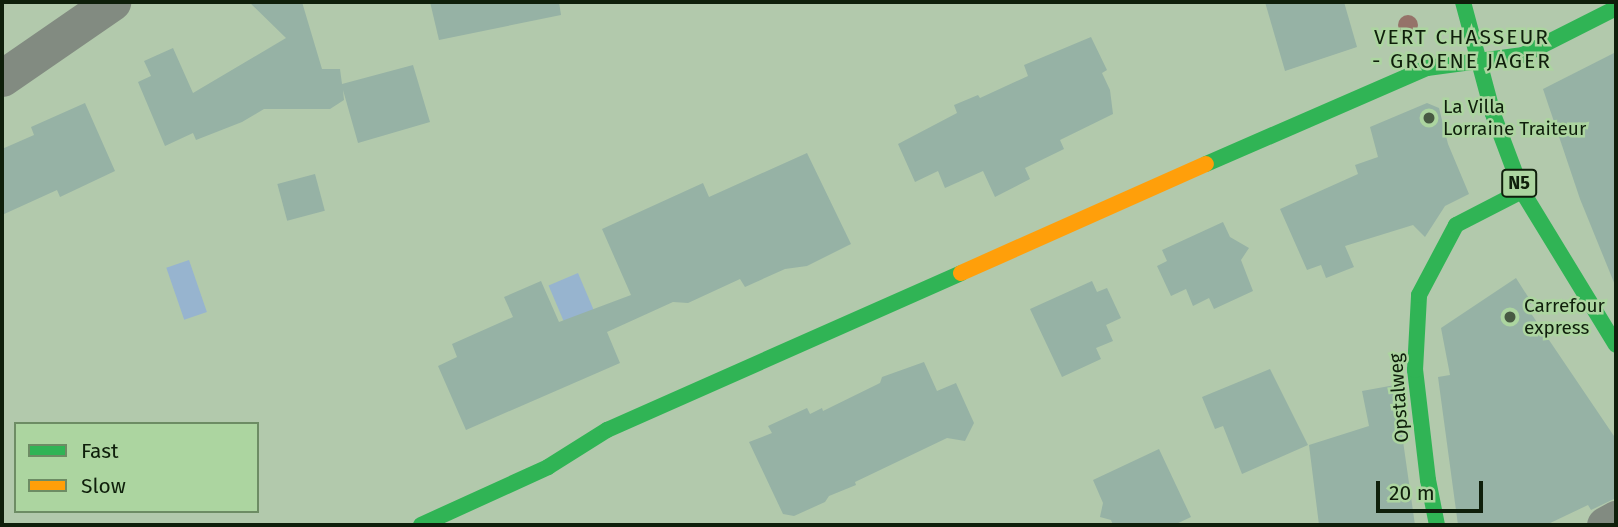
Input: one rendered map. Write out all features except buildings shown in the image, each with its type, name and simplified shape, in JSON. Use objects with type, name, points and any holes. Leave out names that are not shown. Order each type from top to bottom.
[{"type":"street","points":[[2,78],[112,2]]},
{"type":"street","name":"N5","points":[[1463,2],[1493,114],[1522,191],[1616,345]]},
{"type":"street","points":[[421,525],[548,467],[607,430],[1396,80],[1427,68],[1523,55],[1616,8]]},
{"type":"street","name":"Opstalweg","points":[[1437,525],[1428,480],[1415,370],[1419,295],[1456,225],[1522,191]]},
{"type":"street","points":[[1605,525],[1616,519]]},
{"type":"water","points":[[189,260],[207,312],[184,320],[166,268]]},
{"type":"water","points":[[578,273],[600,325],[571,338],[549,286]]},
{"type":"traffic: fast","points":[[1463,2],[1493,114],[1522,191],[1616,345]]},
{"type":"traffic: fast","points":[[1206,164],[1427,68],[1523,55],[1616,8]]},
{"type":"traffic: fast","points":[[1437,525],[1428,480],[1415,370],[1419,295],[1456,225],[1522,191]]},
{"type":"traffic: fast","points":[[421,525],[548,467],[607,430],[961,273]]},
{"type":"traffic: slow","points":[[961,273],[1206,164]]},
{"type":"place","name":"La Villa Lorraine Traiteur","points":[[1429,118]]},
{"type":"place","name":"Carrefour express","points":[[1510,317]]},
{"type":"district","name":"VERT CHASSEUR - GROENE JAGER","points":[[1462,49]]}]
